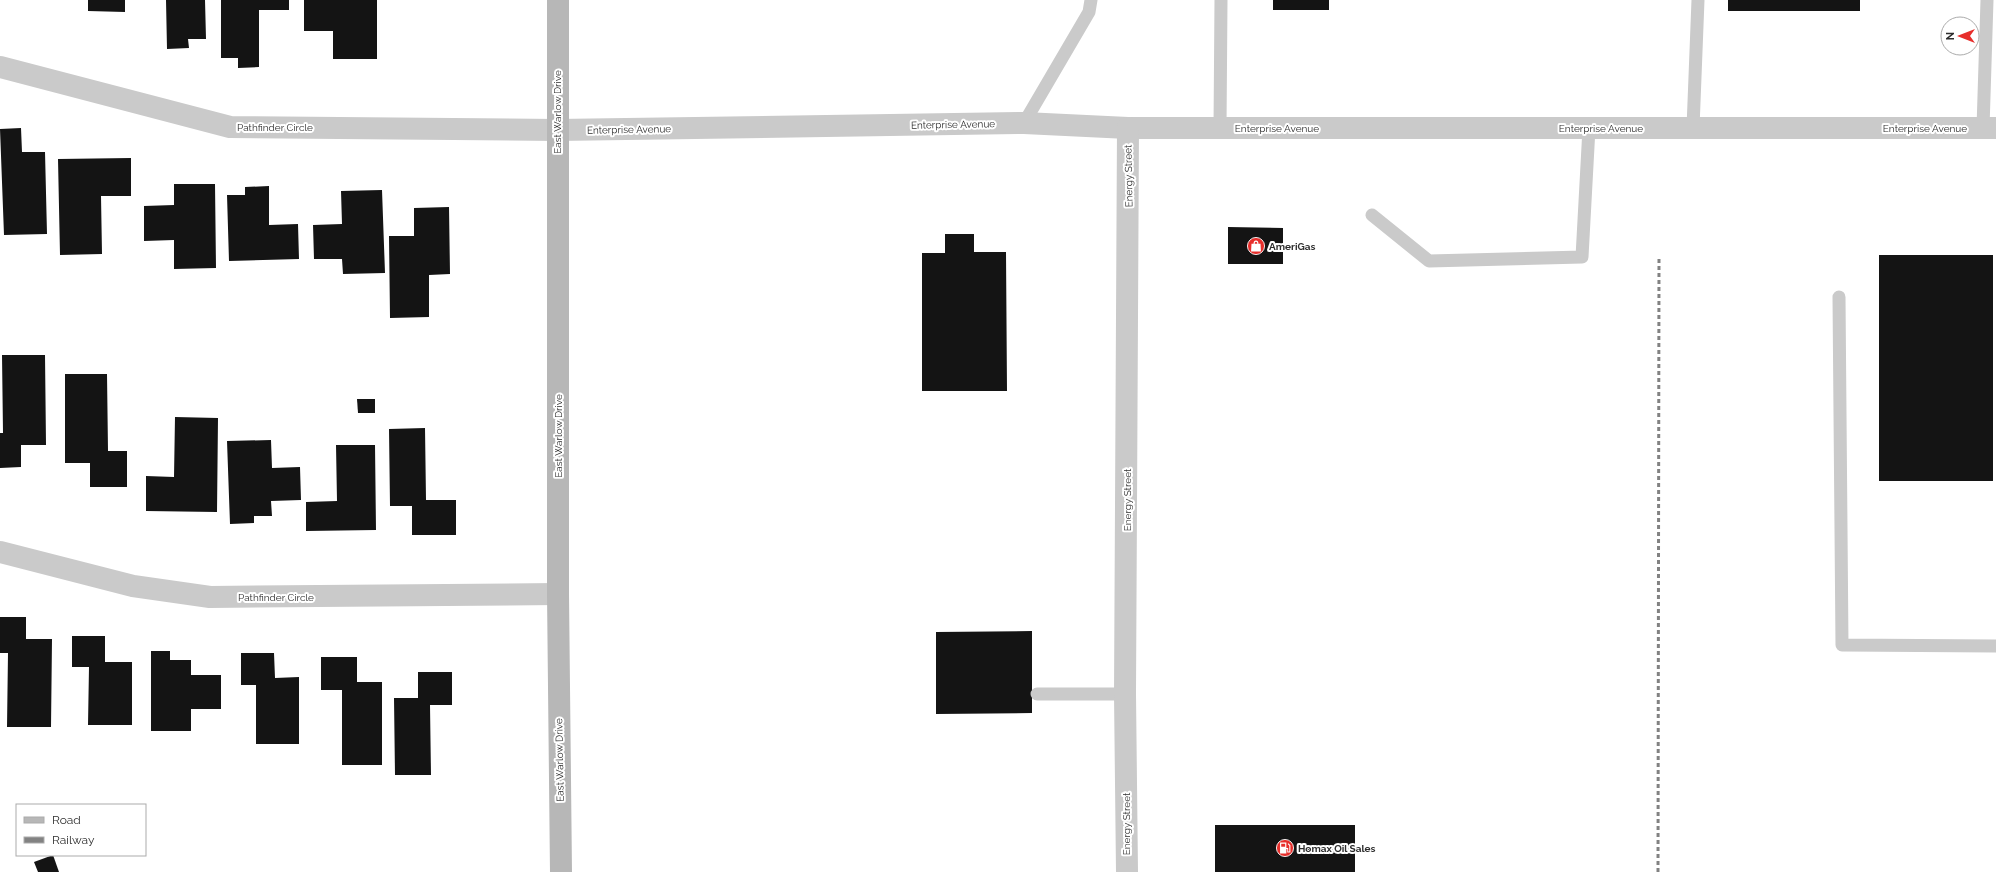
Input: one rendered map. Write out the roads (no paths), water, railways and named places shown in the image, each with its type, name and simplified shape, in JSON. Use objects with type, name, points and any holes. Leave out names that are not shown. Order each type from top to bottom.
[{"type":"street","name":"East Warlow Drive","points":[[558,0],[558,594],[560,872]]},
{"type":"street","name":"Pathfinder Circle","points":[[0,67],[230,127],[557,130]]},
{"type":"street","name":"Enterprise Avenue","points":[[557,130],[1024,123],[1128,128],[1989,128]]},
{"type":"street","name":"Energy Street","points":[[1127,872],[1125,694],[1128,128]]},
{"type":"street","name":"Pathfinder Circle","points":[[0,552],[132,586],[210,597],[558,594]]},
{"type":"lane","points":[[1024,123],[1089,12],[1091,0]]},
{"type":"lane","points":[[1220,0],[1220,128]]},
{"type":"lane","points":[[1693,128],[1698,0]]},
{"type":"lane","points":[[1986,0],[1989,128]]},
{"type":"lane","points":[[1372,215],[1429,261],[1582,257],[1589,128]]},
{"type":"lane","points":[[1839,297],[1842,645],[1996,646]]},
{"type":"lane","points":[[1037,694],[1125,694]]},
{"type":"railway","points":[[1658,872],[1659,258]]},
{"type":"place","name":"AmeriGas","points":[[1256,246]]},
{"type":"place","name":"Homax Oil Sales","points":[[1285,848]]}]
